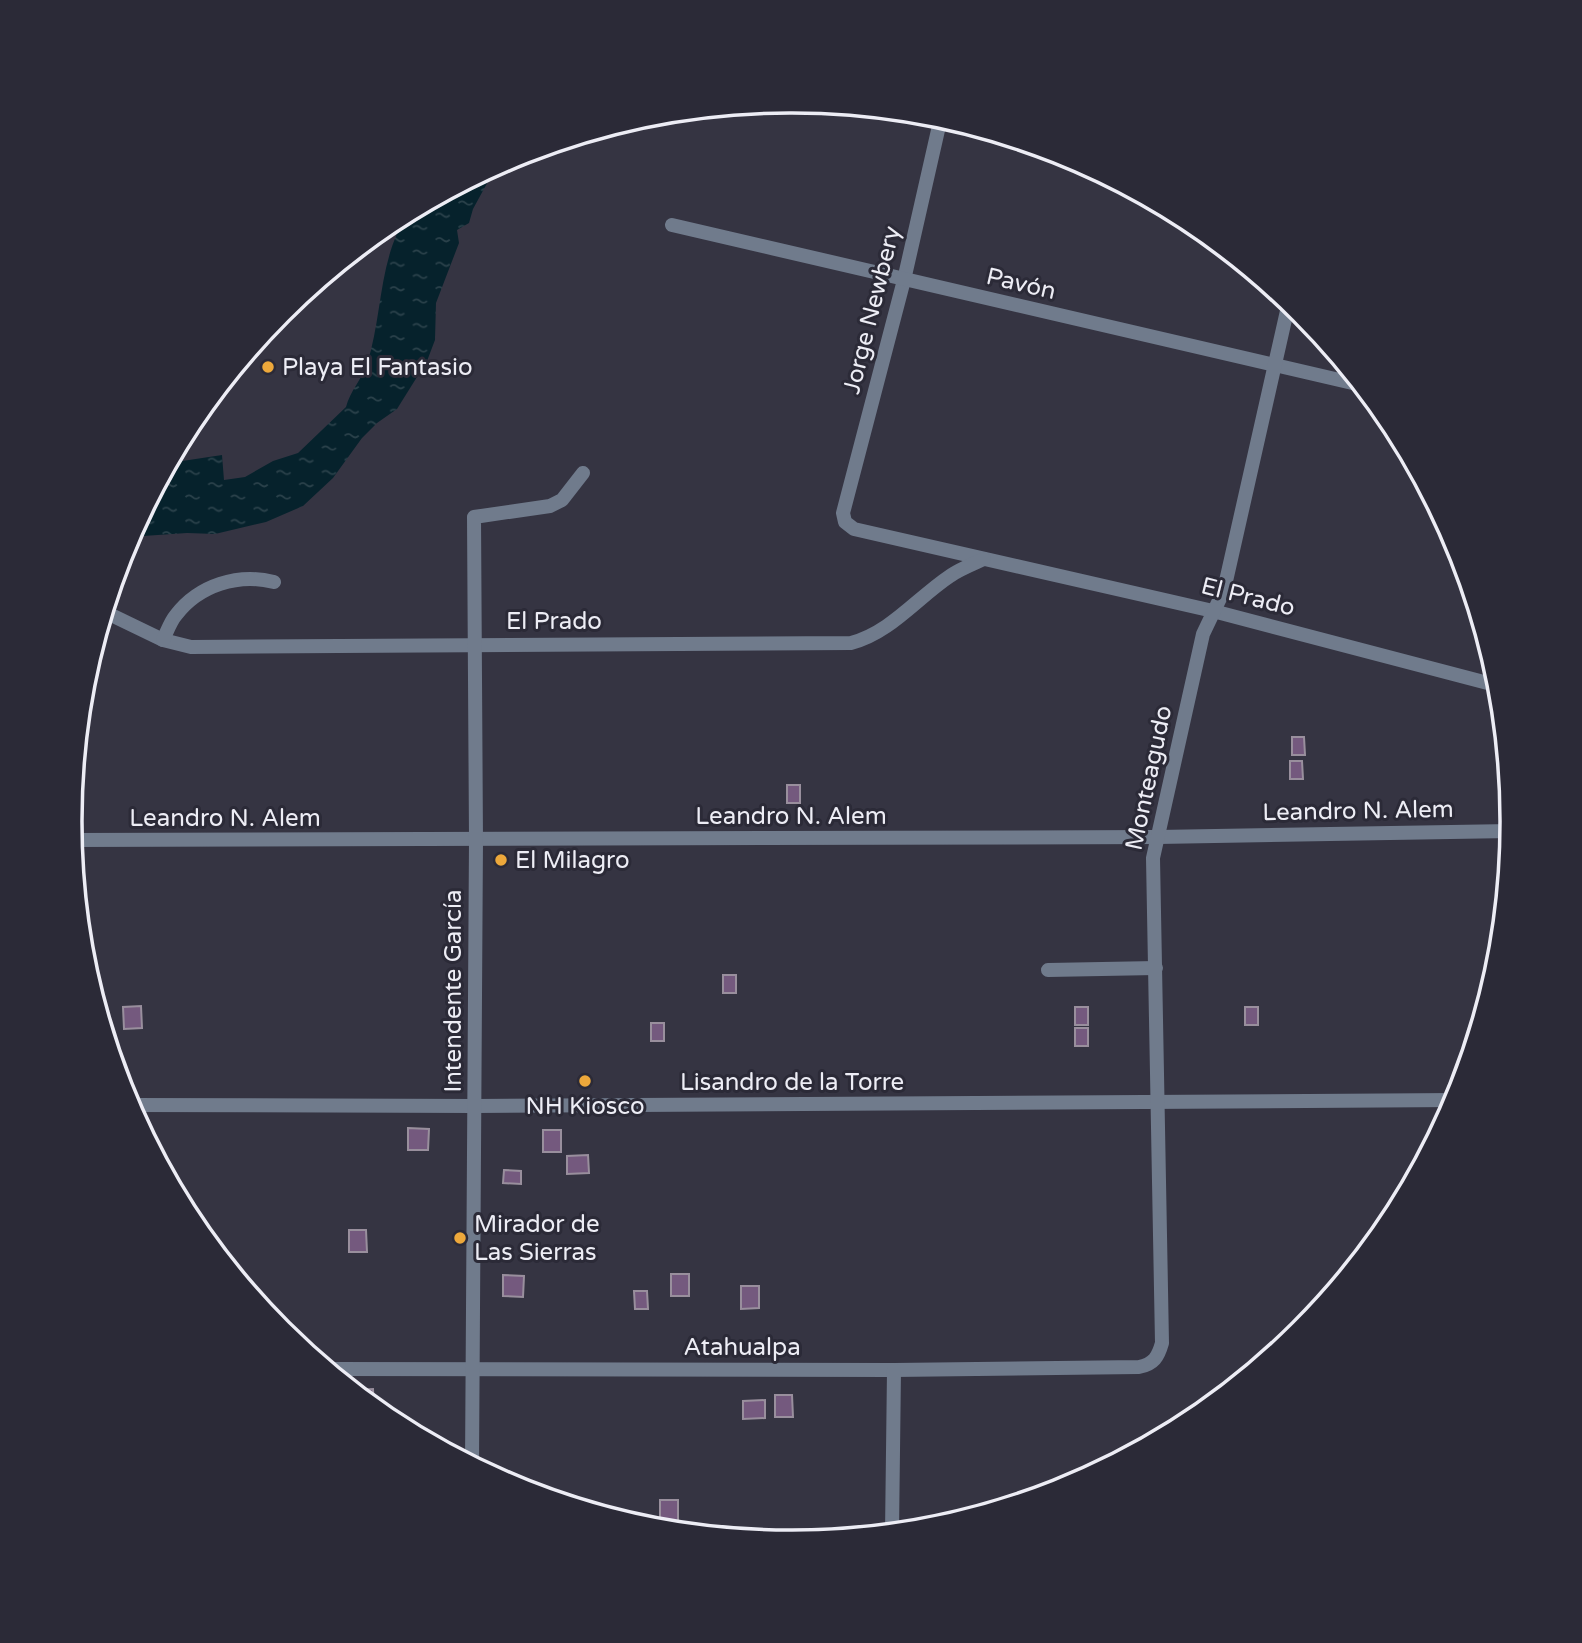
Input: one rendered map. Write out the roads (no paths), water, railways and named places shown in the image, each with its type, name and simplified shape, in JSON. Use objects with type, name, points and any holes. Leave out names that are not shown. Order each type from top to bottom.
[{"type":"street","name":"Jorge Newbery","points":[[843,513],[904,280],[938,128]]},
{"type":"street","name":"Pavón","points":[[672,225],[1346,382]]},
{"type":"street","name":"Monteagudo","points":[[1156,1360],[1162,1343],[1153,858],[1203,634],[1224,590],[1286,315]]},
{"type":"street","name":"Intendente García","points":[[472,1454],[476,840],[474,517],[550,506],[562,500],[583,473]]},
{"type":"street","name":"El Prado","points":[[843,513],[845,522],[854,529],[1213,611],[1486,683]]},
{"type":"street","points":[[949,551],[953,564],[951,576]]},
{"type":"street","name":"El Prado","points":[[113,616],[163,640],[191,646],[851,643],[867,639],[951,576],[984,559]]},
{"type":"street","points":[[163,640],[175,616],[196,596],[217,584],[256,577],[275,582]]},
{"type":"street","name":"Leandro N. Alem","points":[[83,840],[1157,837],[1500,831]]},
{"type":"street","points":[[1048,970],[1156,968]]},
{"type":"street","name":"Lisandro de la Torre","points":[[141,1105],[475,1106],[1443,1100]]},
{"type":"street","name":"Atahualpa","points":[[342,1369],[894,1370],[1139,1367],[1156,1360]]},
{"type":"street","points":[[892,1523],[894,1370]]},
{"type":"water","points":[[488,181],[473,209],[469,223],[457,230],[459,243],[436,303],[435,340],[427,361],[397,409],[362,438],[333,478],[303,506],[266,522],[215,534],[142,536],[181,461],[222,455],[224,480],[245,477],[273,461],[298,453],[346,407],[367,364],[391,249],[398,232]]},
{"type":"place","name":"Playa El Fantasio","points":[[268,367]]},
{"type":"place","name":"El Milagro","points":[[501,860]]},
{"type":"place","name":"NH Kiosco","points":[[585,1081]]},
{"type":"place","name":"Mirador de Las Sierras","points":[[460,1238]]}]
